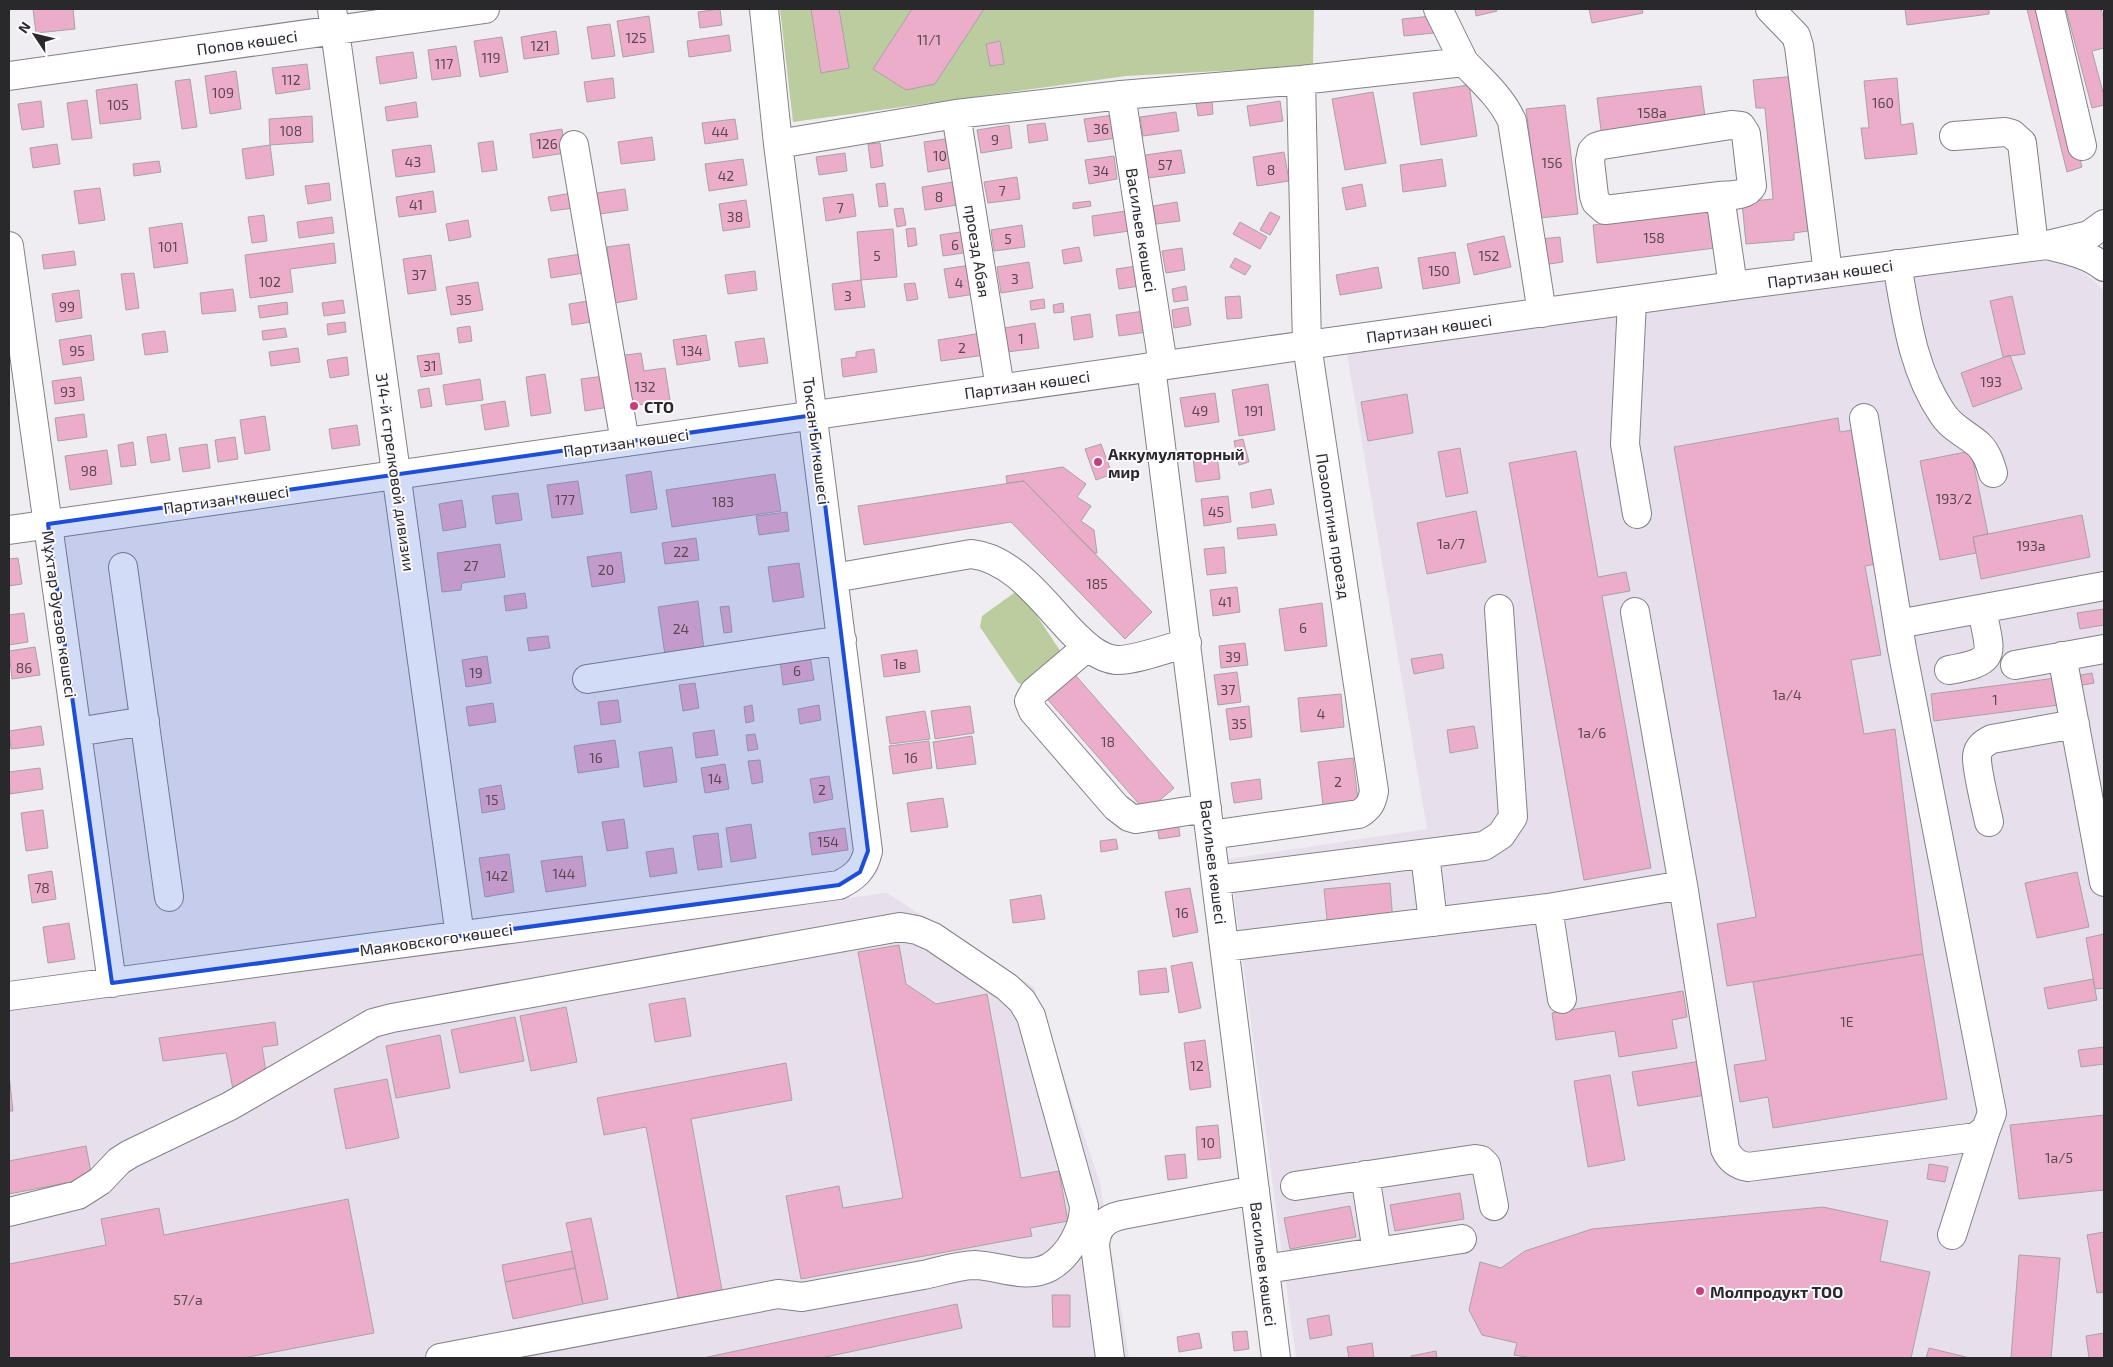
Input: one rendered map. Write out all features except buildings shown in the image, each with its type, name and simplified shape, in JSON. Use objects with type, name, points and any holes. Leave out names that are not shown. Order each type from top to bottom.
[{"type":"street","name":"Попов көшесі","points":[[9,76],[333,19],[485,9]]},
{"type":"street","name":"Токсан Би көшесі","points":[[764,9],[778,144],[868,851],[866,861],[860,872]]},
{"type":"street","points":[[1438,9],[1464,62],[1496,95],[1506,108],[1512,121],[1542,313]]},
{"type":"street","points":[[1770,9],[1796,36],[1799,46],[1828,273]]},
{"type":"street","points":[[2050,9],[2082,146]]},
{"type":"street","name":"314-й стрелковой дивизии","points":[[333,19],[460,936]]},
{"type":"street","points":[[778,144],[956,114],[1121,95],[1301,80],[1464,62]]},
{"type":"street","name":"Позолотина проезд","points":[[1210,835],[1350,816],[1359,814],[1368,808],[1373,800],[1374,791],[1307,345],[1301,80]]},
{"type":"street","name":"Васильев көшесі","points":[[1121,95],[1157,366],[1187,644],[1276,1358]]},
{"type":"street","name":"проезд Абая","points":[[956,114],[1000,388]]},
{"type":"street","points":[[1731,125],[1741,126],[1746,134],[1752,186],[1746,192],[1720,196],[1605,210],[1596,202],[1594,196],[1590,155],[1596,147],[1602,145],[1731,125]]},
{"type":"street","points":[[1954,136],[2005,132],[2012,134],[2022,143],[2040,246],[2084,256],[2104,267]]},
{"type":"street","points":[[574,145],[625,442]]},
{"type":"street","points":[[1720,196],[1733,286]]},
{"type":"street","name":"Партизан көшесі","points":[[9,530],[1307,345],[1828,273],[2040,246],[2089,235],[2104,224]]},
{"type":"street","name":"Мұхтар Әуезов көшесі","points":[[9,246],[112,983]]},
{"type":"street","points":[[1897,264],[1919,368],[1941,413],[1949,423],[1980,446],[1988,457],[1993,473]]},
{"type":"street","points":[[1632,301],[1625,444],[1637,514]]},
{"type":"street","points":[[1864,418],[1898,624],[1992,1113],[1952,1235]]},
{"type":"street","points":[[834,578],[970,554],[981,555],[1000,564],[1020,578],[1087,647],[1104,657],[1123,660],[1187,644]]},
{"type":"street","points":[[123,567],[169,897]]},
{"type":"street","points":[[1898,624],[2104,586]]},
{"type":"street","points":[[1216,880],[1484,846],[1501,835],[1513,817],[1499,609]]},
{"type":"street","points":[[1949,670],[1977,664],[1983,661],[1987,655],[1989,648],[1982,609]]},
{"type":"street","points":[[1635,612],[1683,885],[1725,1149],[1734,1162],[1748,1168],[1976,1137],[1986,1129]]},
{"type":"street","points":[[587,679],[842,640]]},
{"type":"street","points":[[1087,647],[1034,692],[1029,701],[1033,711],[1116,807],[1129,817],[1144,818],[1207,808]]},
{"type":"street","points":[[2015,665],[2104,648]]},
{"type":"street","points":[[2062,656],[2104,882]]},
{"type":"street","points":[[76,732],[145,721]]},
{"type":"street","points":[[1989,822],[1977,761],[1980,748],[1984,742],[2075,724]]},
{"type":"street","points":[[1425,854],[1433,922]]},
{"type":"street","name":"Маяковского көшесі","points":[[9,996],[839,885],[860,872]]},
{"type":"street","points":[[1224,947],[1548,908],[1683,885]]},
{"type":"street","points":[[1548,908],[1562,999]]},
{"type":"street","points":[[9,1212],[78,1195],[88,1190],[130,1154],[230,1106],[373,1023],[392,1018],[900,926],[917,930],[941,942],[1007,988],[1022,1001],[1031,1016],[1084,1206],[1084,1219],[1079,1233],[1060,1259],[1050,1267],[1038,1272],[1023,1273],[974,1265],[802,1297],[778,1294],[440,1358]]},
{"type":"street","points":[[1295,1186],[1467,1160],[1480,1160],[1486,1165],[1488,1171],[1494,1206]]},
{"type":"street","points":[[1365,1175],[1377,1252]]},
{"type":"street","points":[[1110,1358],[1095,1246],[1096,1236],[1101,1226],[1110,1218],[1122,1215],[1255,1190]]},
{"type":"street","points":[[1265,1269],[1462,1239]]},
{"type":"highlighted area","points":[[814,415],[868,851],[860,872],[839,885],[112,983],[48,524]]},
{"type":"shaded area","points":[[2055,256],[2068,262],[2092,279],[2104,291],[2104,1358],[1296,1358],[1229,859],[1427,829],[1347,354]]},
{"type":"shaded area","points":[[887,893],[1034,987],[1100,1183],[1129,1358],[9,1358],[9,1006]]},
{"type":"green space","points":[[780,9],[1314,9],[1313,66],[1126,76],[793,122]]},
{"type":"green space","points":[[1014,593],[1023,595],[1063,655],[1028,686],[1018,683],[980,627],[982,616]]},
{"type":"place","name":"СТО","points":[[634,406]]},
{"type":"place","name":"Аккумуляторный мир","points":[[1098,462]]},
{"type":"place","name":"Молпродукт ТОО","points":[[1700,1291]]}]
